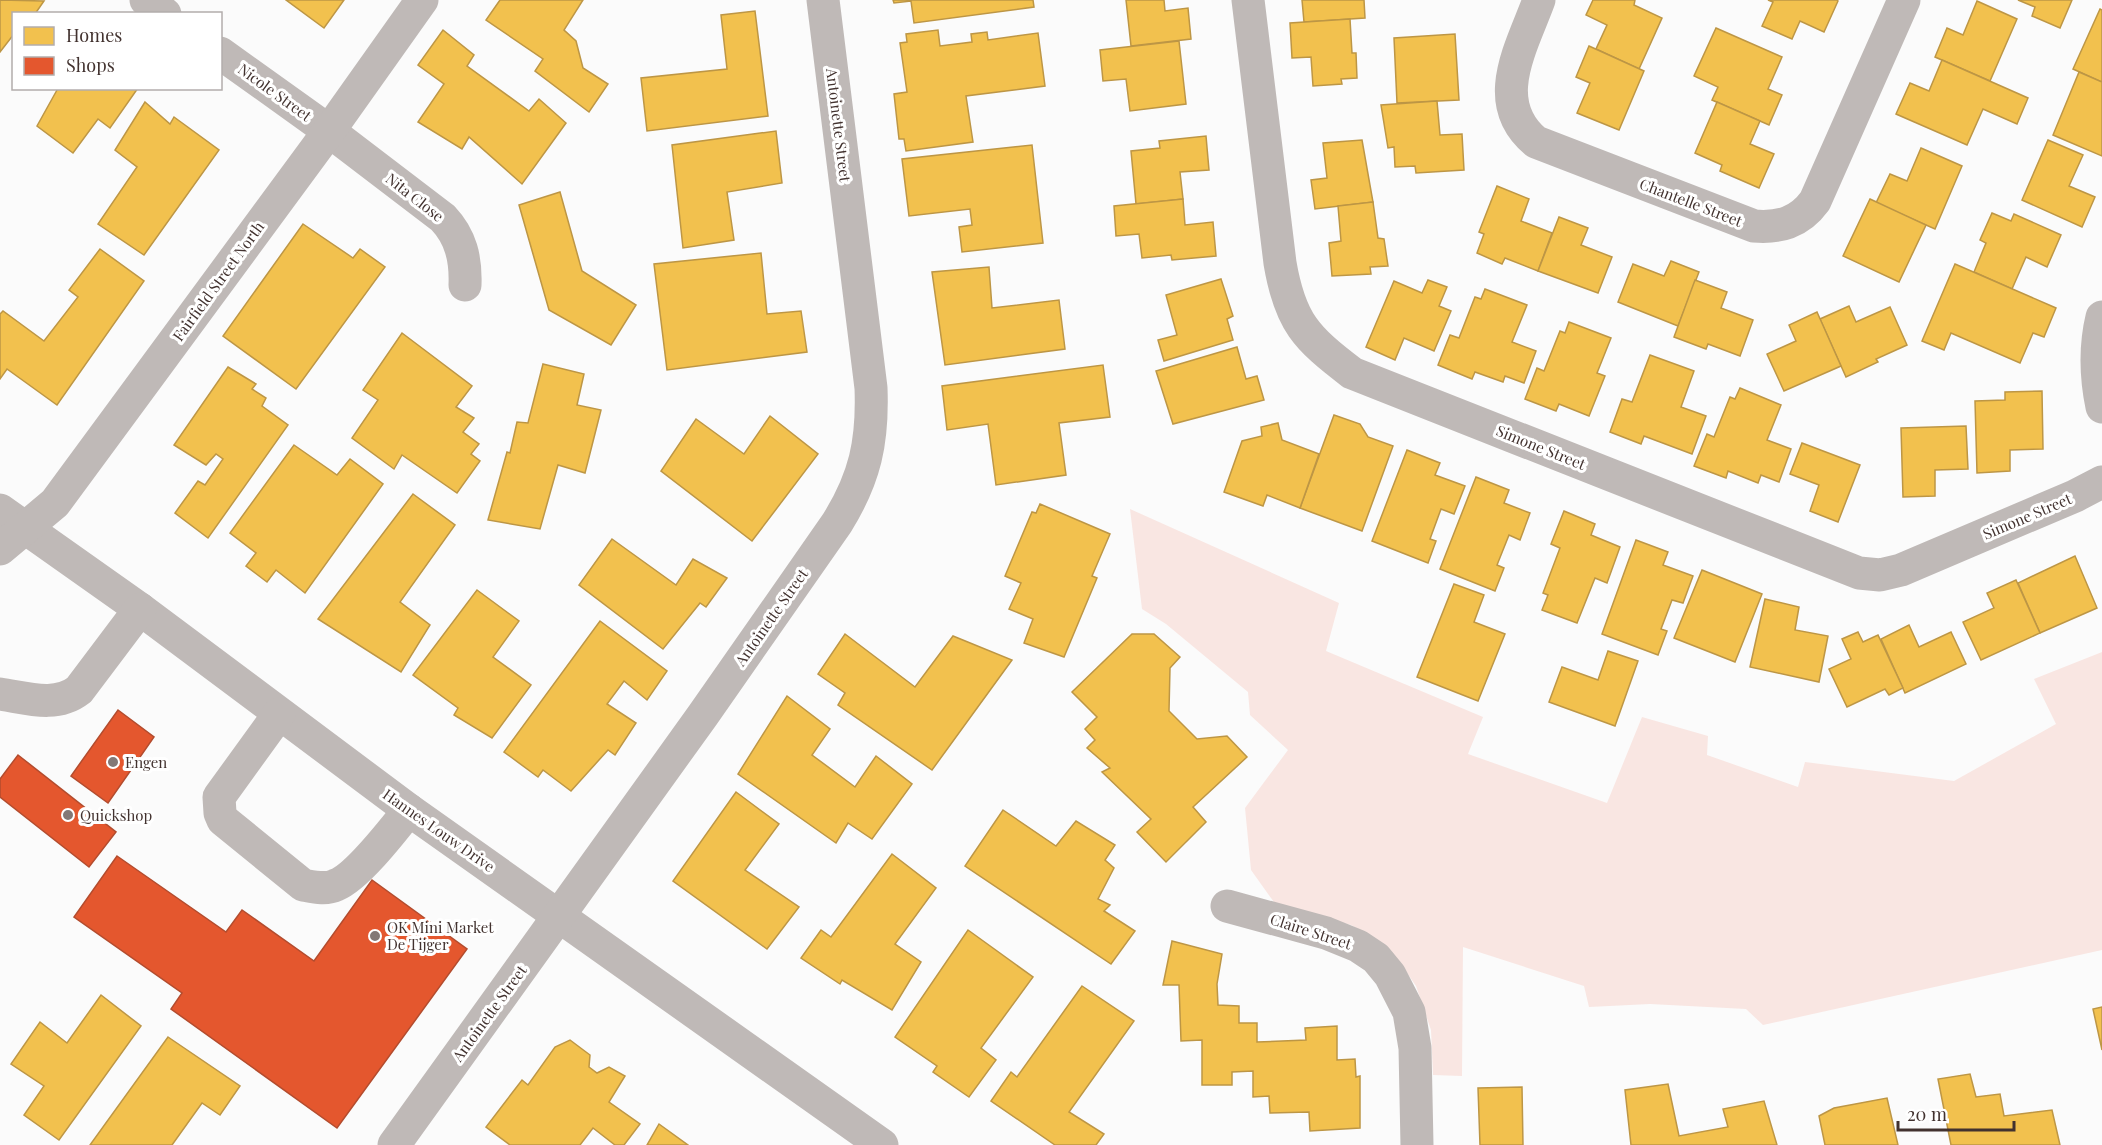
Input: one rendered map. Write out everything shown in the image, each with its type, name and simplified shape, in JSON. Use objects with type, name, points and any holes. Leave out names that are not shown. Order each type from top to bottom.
[{"type":"street","points":[[146,0],[162,12]]},
{"type":"street","name":"Fairfield Street North","points":[[0,549],[13,519],[55,503],[329,131],[422,0]]},
{"type":"street","name":"Antoinette Street","points":[[394,1145],[703,715],[837,523],[851,500],[862,474],[872,418],[871,388],[823,0]]},
{"type":"street","name":"Simone Street","points":[[1248,0],[1285,293],[1299,323],[1322,350],[1352,373],[1859,573],[1880,575],[1901,570],[2075,496],[2102,482]]},
{"type":"street","name":"Chantelle Street","points":[[1539,0],[1510,83],[1515,114],[1525,133],[1536,142],[1754,226],[1766,227],[1779,226],[1801,217],[1815,201],[1904,0]]},
{"type":"street","name":"Nicole Street","points":[[222,54],[329,131]]},
{"type":"street","name":"Nita Close","points":[[329,131],[453,228],[465,266],[465,285]]},
{"type":"street","points":[[2102,317],[2097,344],[2102,407]]},
{"type":"street","name":"Hannes Louw Drive","points":[[13,519],[140,609],[409,810],[882,1145]]},
{"type":"street","points":[[0,694],[49,702],[71,696],[79,690],[140,609]]},
{"type":"street","points":[[279,714],[219,797],[220,813],[223,820],[303,885],[320,888],[336,886],[347,879],[372,854],[409,810]]},
{"type":"street","name":"Claire Street","points":[[1227,906],[1326,933],[1358,946],[1376,958],[1390,975],[1409,1012],[1414,1039],[1417,1145]]},
{"type":"shaded area","points":[[1130,509],[1339,603],[1326,651],[1483,717],[1468,754],[1607,803],[1642,717],[1708,736],[1707,755],[1798,787],[1805,762],[1954,781],[2056,724],[2034,679],[2102,652],[2102,950],[1763,1025],[1746,1009],[1650,1004],[1589,1007],[1584,986],[1463,947],[1462,1076],[1433,1075],[1431,1030],[1416,986],[1403,967],[1370,936],[1351,925],[1276,905],[1251,870],[1245,808],[1288,750],[1250,715],[1248,692],[1166,624],[1142,609]]},
{"type":"building: Homes","points":[[0,0],[44,1],[36,12],[12,12],[12,37],[0,52]]},
{"type":"building: Homes","points":[[286,0],[344,0],[324,28]]},
{"type":"building: Homes","points":[[500,0],[583,0],[564,30],[576,41],[583,68],[608,84],[589,112],[535,71],[543,59],[486,20]]},
{"type":"building: Homes","points":[[893,0],[1033,0],[1034,7],[914,23],[911,1],[894,3]]},
{"type":"building: Homes","points":[[1126,0],[1164,0],[1165,11],[1188,8],[1191,39],[1131,46]]},
{"type":"building: Homes","points":[[1302,0],[1364,0],[1365,18],[1304,22]]},
{"type":"building: Homes","points":[[1593,0],[1635,0],[1634,5],[1662,18],[1639,69],[1596,49],[1607,25],[1586,15]]},
{"type":"building: Homes","points":[[1768,0],[1838,1],[1824,32],[1800,21],[1792,39],[1762,26],[1773,2]]},
{"type":"building: Homes","points":[[2018,0],[2072,0],[2060,28],[2032,16],[2035,7]]},
{"type":"building: Homes","points":[[1977,1],[2017,19],[1990,81],[1935,57],[1947,28],[1963,35]]},
{"type":"building: Homes","points":[[2100,9],[2102,10],[2102,82],[2073,69]]},
{"type":"building: Homes","points":[[755,11],[768,116],[647,131],[641,78],[727,69],[721,15]]},
{"type":"building: Homes","points":[[1350,19],[1352,53],[1356,53],[1357,78],[1341,79],[1342,84],[1313,86],[1311,57],[1292,58],[1290,23]]},
{"type":"building: Homes","points":[[1716,28],[1782,57],[1768,89],[1782,95],[1769,125],[1712,100],[1718,87],[1694,76]]},
{"type":"building: Homes","points":[[443,30],[474,55],[467,66],[529,111],[539,99],[566,123],[522,184],[469,137],[462,149],[418,122],[444,84],[418,65]]},
{"type":"building: Homes","points":[[938,30],[940,46],[972,42],[971,34],[987,32],[988,40],[1038,33],[1045,86],[966,96],[973,142],[906,151],[904,139],[899,139],[894,94],[907,92],[900,43],[907,42],[906,34]]},
{"type":"building: Homes","points":[[1455,34],[1459,100],[1397,103],[1394,38]]},
{"type":"building: Homes","points":[[1179,41],[1186,104],[1130,111],[1126,79],[1103,81],[1100,50]]},
{"type":"building: Homes","points":[[1589,46],[1644,71],[1619,130],[1577,113],[1590,83],[1576,77]]},
{"type":"building: Homes","points":[[1942,60],[2028,98],[2017,124],[1983,109],[1967,145],[1896,114],[1910,83],[1929,91]]},
{"type":"building: Homes","points":[[2079,72],[2102,82],[2102,156],[2053,135]]},
{"type":"building: Homes","points":[[57,90],[137,90],[110,128],[98,119],[73,153],[37,126]]},
{"type":"building: Homes","points":[[1437,101],[1440,135],[1462,134],[1464,170],[1416,173],[1415,166],[1395,167],[1394,147],[1388,148],[1381,105]]},
{"type":"building: Homes","points":[[145,102],[170,124],[174,117],[219,150],[144,255],[98,224],[137,167],[115,150]]},
{"type":"building: Homes","points":[[1717,102],[1760,121],[1750,144],[1774,154],[1759,188],[1720,171],[1722,165],[1695,153]]},
{"type":"building: Homes","points":[[776,131],[782,183],[727,192],[734,240],[683,248],[672,145]]},
{"type":"building: Homes","points":[[1206,136],[1209,170],[1180,172],[1183,199],[1136,204],[1131,151],[1160,148],[1159,141]]},
{"type":"building: Homes","points":[[1362,140],[1373,202],[1315,209],[1311,180],[1327,178],[1323,143]]},
{"type":"building: Homes","points":[[2048,140],[2083,155],[2069,186],[2095,197],[2082,227],[2022,200]]},
{"type":"building: Homes","points":[[1032,145],[1043,243],[962,252],[959,227],[972,225],[970,209],[909,216],[902,159]]},
{"type":"building: Homes","points":[[1921,148],[1962,166],[1935,229],[1876,203],[1890,174],[1907,181]]},
{"type":"building: Homes","points":[[1497,186],[1529,199],[1521,221],[1552,233],[1538,271],[1505,258],[1502,264],[1477,253],[1484,234],[1479,232]]},
{"type":"building: Homes","points":[[560,192],[582,271],[636,305],[611,345],[549,310],[519,205]]},
{"type":"building: Homes","points":[[1183,199],[1185,225],[1213,222],[1216,256],[1172,260],[1171,255],[1142,258],[1139,234],[1116,236],[1114,206]]},
{"type":"building: Homes","points":[[1870,199],[1926,225],[1899,282],[1843,256]]},
{"type":"building: Homes","points":[[1373,202],[1378,238],[1384,239],[1388,266],[1370,267],[1371,274],[1332,276],[1329,243],[1341,241],[1338,206]]},
{"type":"building: Homes","points":[[1992,213],[2011,221],[2014,214],[2061,235],[2047,267],[2026,257],[2012,289],[1974,272],[1986,243],[1980,240]]},
{"type":"building: Homes","points":[[1559,217],[1588,228],[1581,245],[1612,257],[1598,293],[1538,271]]},
{"type":"building: Homes","points":[[303,224],[353,258],[360,249],[385,267],[296,389],[223,336]]},
{"type":"building: Homes","points":[[100,249],[144,281],[57,405],[7,369],[0,379],[0,314],[3,311],[44,341],[78,297],[69,290]]},
{"type":"building: Homes","points":[[761,253],[767,314],[801,311],[807,352],[667,370],[654,264]]},
{"type":"building: Homes","points":[[1671,261],[1699,272],[1678,326],[1618,302],[1633,264],[1664,276]]},
{"type":"building: Homes","points":[[1955,264],[2056,308],[2044,337],[2033,333],[2020,363],[1951,333],[1944,350],[1922,341]]},
{"type":"building: Homes","points":[[989,267],[992,308],[1059,300],[1065,349],[945,365],[932,272]]},
{"type":"building: Homes","points":[[1221,279],[1233,316],[1227,319],[1233,340],[1164,361],[1158,340],[1177,335],[1166,295]]},
{"type":"building: Homes","points":[[1428,280],[1447,287],[1439,306],[1451,311],[1434,351],[1404,338],[1395,360],[1366,347],[1394,281],[1422,293]]},
{"type":"building: Homes","points":[[1695,280],[1727,292],[1721,308],[1753,320],[1740,356],[1708,344],[1706,349],[1674,337]]},
{"type":"building: Homes","points":[[1485,289],[1527,305],[1512,342],[1536,351],[1524,383],[1505,376],[1503,382],[1475,372],[1472,379],[1438,365],[1450,335],[1459,338],[1475,297],[1481,299]]},
{"type":"building: Homes","points":[[1849,306],[1856,322],[1890,307],[1907,345],[1876,359],[1878,362],[1846,377],[1820,319]]},
{"type":"building: Homes","points":[[1817,312],[1841,366],[1784,391],[1767,354],[1796,341],[1789,325]]},
{"type":"building: Homes","points":[[1569,322],[1611,338],[1597,373],[1605,376],[1589,416],[1559,404],[1556,411],[1525,399],[1537,368],[1544,371],[1560,331],[1565,333]]},
{"type":"building: Homes","points":[[402,333],[472,386],[456,407],[474,418],[463,432],[479,444],[471,454],[480,461],[457,493],[402,455],[394,469],[352,438],[378,400],[363,390]]},
{"type":"building: Homes","points":[[1237,347],[1246,379],[1257,376],[1264,400],[1173,424],[1156,371]]},
{"type":"building: Homes","points":[[1650,355],[1694,371],[1681,407],[1706,416],[1692,454],[1644,436],[1641,444],[1610,432],[1622,399],[1632,402]]},
{"type":"building: Homes","points":[[543,364],[584,374],[577,405],[601,410],[585,473],[558,465],[540,529],[488,520],[507,452],[510,453],[517,422],[528,423]]},
{"type":"building: Homes","points":[[1103,365],[1110,417],[1059,423],[1066,475],[996,485],[988,424],[947,430],[942,386]]},
{"type":"building: Homes","points":[[228,367],[256,384],[252,389],[266,398],[262,406],[288,425],[208,538],[175,513],[198,481],[205,485],[223,459],[216,454],[206,465],[174,445]]},
{"type":"building: Homes","points":[[1740,388],[1781,405],[1767,440],[1791,449],[1779,482],[1761,475],[1758,483],[1728,471],[1726,478],[1694,466],[1707,434],[1714,437],[1730,397],[1735,399]]},
{"type":"building: Homes","points":[[2042,391],[2043,449],[2010,450],[2010,471],[1977,473],[1975,401],[2005,400],[2005,392]]},
{"type":"building: Homes","points":[[1334,415],[1360,424],[1368,437],[1393,446],[1362,531],[1300,508]]},
{"type":"building: Homes","points":[[770,416],[818,454],[752,541],[661,471],[696,419],[744,454]]},
{"type":"building: Homes","points":[[1278,423],[1282,440],[1319,454],[1300,508],[1267,495],[1263,506],[1224,492],[1242,441],[1262,436],[1261,427]]},
{"type":"building: Homes","points":[[1966,426],[1968,469],[1935,470],[1935,496],[1903,497],[1901,428]]},
{"type":"building: Homes","points":[[1802,443],[1860,465],[1838,522],[1810,511],[1819,485],[1790,474]]},
{"type":"building: Homes","points":[[294,445],[337,475],[350,459],[383,484],[305,593],[276,570],[267,582],[246,566],[256,553],[230,533]]},
{"type":"building: Homes","points":[[1407,450],[1440,463],[1435,475],[1465,486],[1454,514],[1441,509],[1430,539],[1436,541],[1428,563],[1372,541]]},
{"type":"building: Homes","points":[[1476,477],[1509,490],[1504,503],[1530,513],[1520,540],[1509,535],[1497,565],[1504,568],[1495,591],[1440,569]]},
{"type":"building: Homes","points":[[413,494],[455,525],[400,602],[430,625],[401,672],[318,619]]},
{"type":"building: Homes","points":[[1040,504],[1110,534],[1092,576],[1097,578],[1064,657],[1024,643],[1033,619],[1009,609],[1021,583],[1005,576],[1032,512],[1036,513]]},
{"type":"building: Homes","points":[[1564,511],[1595,524],[1591,535],[1620,547],[1607,583],[1595,578],[1577,623],[1542,610],[1548,595],[1543,593],[1560,548],[1551,544]]},
{"type":"building: Homes","points":[[612,539],[676,585],[693,559],[727,578],[706,607],[700,603],[663,649],[579,585]]},
{"type":"building: Homes","points":[[1636,540],[1668,552],[1663,565],[1693,576],[1683,603],[1672,600],[1661,629],[1667,631],[1658,655],[1602,634]]},
{"type":"building: Homes","points":[[2075,556],[2097,608],[2040,633],[2018,583]]},
{"type":"building: Homes","points":[[1702,570],[1762,594],[1735,662],[1674,638]]},
{"type":"building: Homes","points":[[2016,580],[2040,633],[1981,660],[1963,622],[1994,608],[1987,593]]},
{"type":"building: Homes","points":[[1454,584],[1484,595],[1474,622],[1505,634],[1478,701],[1417,677]]},
{"type":"building: Homes","points":[[477,590],[519,621],[493,657],[531,685],[492,738],[454,715],[458,708],[413,675]]},
{"type":"building: Homes","points":[[1765,599],[1799,607],[1795,630],[1828,636],[1819,682],[1750,667]]},
{"type":"building: Homes","points":[[600,621],[667,671],[647,700],[624,681],[607,704],[636,723],[615,755],[608,750],[571,791],[543,770],[538,777],[504,752]]},
{"type":"building: Homes","points":[[1909,625],[1919,647],[1951,632],[1966,664],[1905,693],[1881,639]]},
{"type":"building: Homes","points":[[1858,632],[1863,642],[1878,635],[1903,688],[1889,695],[1885,689],[1847,707],[1829,669],[1851,659],[1842,639]]},
{"type":"building: Homes","points":[[845,634],[915,687],[953,636],[1012,660],[932,770],[838,705],[845,693],[818,674]]},
{"type":"building: Homes","points":[[1132,634],[1154,634],[1180,657],[1170,668],[1169,711],[1197,739],[1227,736],[1247,757],[1193,807],[1206,822],[1166,862],[1137,832],[1151,819],[1102,772],[1110,768],[1087,748],[1095,740],[1085,729],[1097,717],[1072,692]]},
{"type":"building: Homes","points":[[1608,651],[1638,661],[1615,726],[1549,702],[1562,667],[1598,680]]},
{"type":"building: Homes","points":[[787,696],[830,729],[812,755],[855,787],[876,756],[912,784],[872,839],[848,823],[836,843],[738,774]]},
{"type":"building: Homes","points":[[736,792],[779,824],[745,870],[799,907],[767,949],[673,881]]},
{"type":"building: Homes","points":[[1003,810],[1056,846],[1076,821],[1115,845],[1105,860],[1114,868],[1098,899],[1110,905],[1104,911],[1135,931],[1111,964],[965,866]]},
{"type":"building: Homes","points":[[892,854],[936,888],[895,944],[921,962],[892,1010],[842,980],[840,984],[801,958],[821,930],[831,937]]},
{"type":"building: Homes","points":[[968,930],[1033,977],[981,1048],[996,1060],[969,1097],[933,1072],[937,1066],[895,1037]]},
{"type":"building: Homes","points":[[1172,941],[1222,954],[1217,984],[1218,1005],[1239,1006],[1239,1023],[1257,1023],[1257,1042],[1306,1040],[1305,1028],[1337,1026],[1337,1060],[1355,1059],[1356,1077],[1360,1076],[1360,1128],[1310,1131],[1309,1112],[1270,1113],[1269,1096],[1253,1097],[1253,1071],[1232,1072],[1232,1085],[1202,1085],[1202,1040],[1181,1041],[1179,985],[1163,985]]},
{"type":"building: Homes","points":[[1082,986],[1134,1021],[1069,1112],[1104,1134],[1096,1145],[1055,1145],[991,1101],[1011,1072],[1017,1077]]},
{"type":"building: Homes","points":[[101,995],[141,1026],[59,1140],[24,1115],[44,1086],[11,1064],[40,1022],[67,1043]]},
{"type":"building: Homes","points":[[2102,1007],[2102,1050],[2093,1009]]},
{"type":"building: Homes","points":[[168,1037],[240,1086],[220,1115],[202,1103],[172,1145],[90,1145]]},
{"type":"building: Homes","points":[[570,1040],[590,1055],[589,1067],[597,1073],[609,1067],[625,1076],[609,1102],[640,1124],[624,1145],[615,1145],[593,1128],[580,1145],[510,1145],[486,1127],[522,1080],[528,1085],[555,1047]]},
{"type":"building: Homes","points":[[1970,1074],[1976,1097],[2000,1094],[2004,1116],[2052,1110],[2060,1145],[1951,1145],[1938,1079]]},
{"type":"building: Homes","points":[[1668,1084],[1679,1136],[1728,1127],[1723,1109],[1764,1101],[1777,1145],[1631,1145],[1625,1090]]},
{"type":"building: Homes","points":[[1522,1087],[1523,1145],[1480,1145],[1478,1088]]},
{"type":"building: Homes","points":[[1887,1098],[1898,1145],[1825,1145],[1819,1116],[1834,1108]]},
{"type":"building: Homes","points":[[659,1124],[688,1145],[647,1145]]},
{"type":"building: Shops","points":[[118,710],[154,737],[108,803],[71,776]]},
{"type":"building: Shops","points":[[18,755],[116,832],[89,867],[0,797],[0,779]]},
{"type":"building: Shops","points":[[117,856],[226,932],[242,910],[314,961],[372,880],[467,949],[337,1128],[171,1009],[182,993],[74,917]]},
{"type":"place","name":"Engen","points":[[113,762]]},
{"type":"place","name":"Quickshop","points":[[68,815]]},
{"type":"place","name":"OK Mini Market De Tijger","points":[[375,936]]}]
